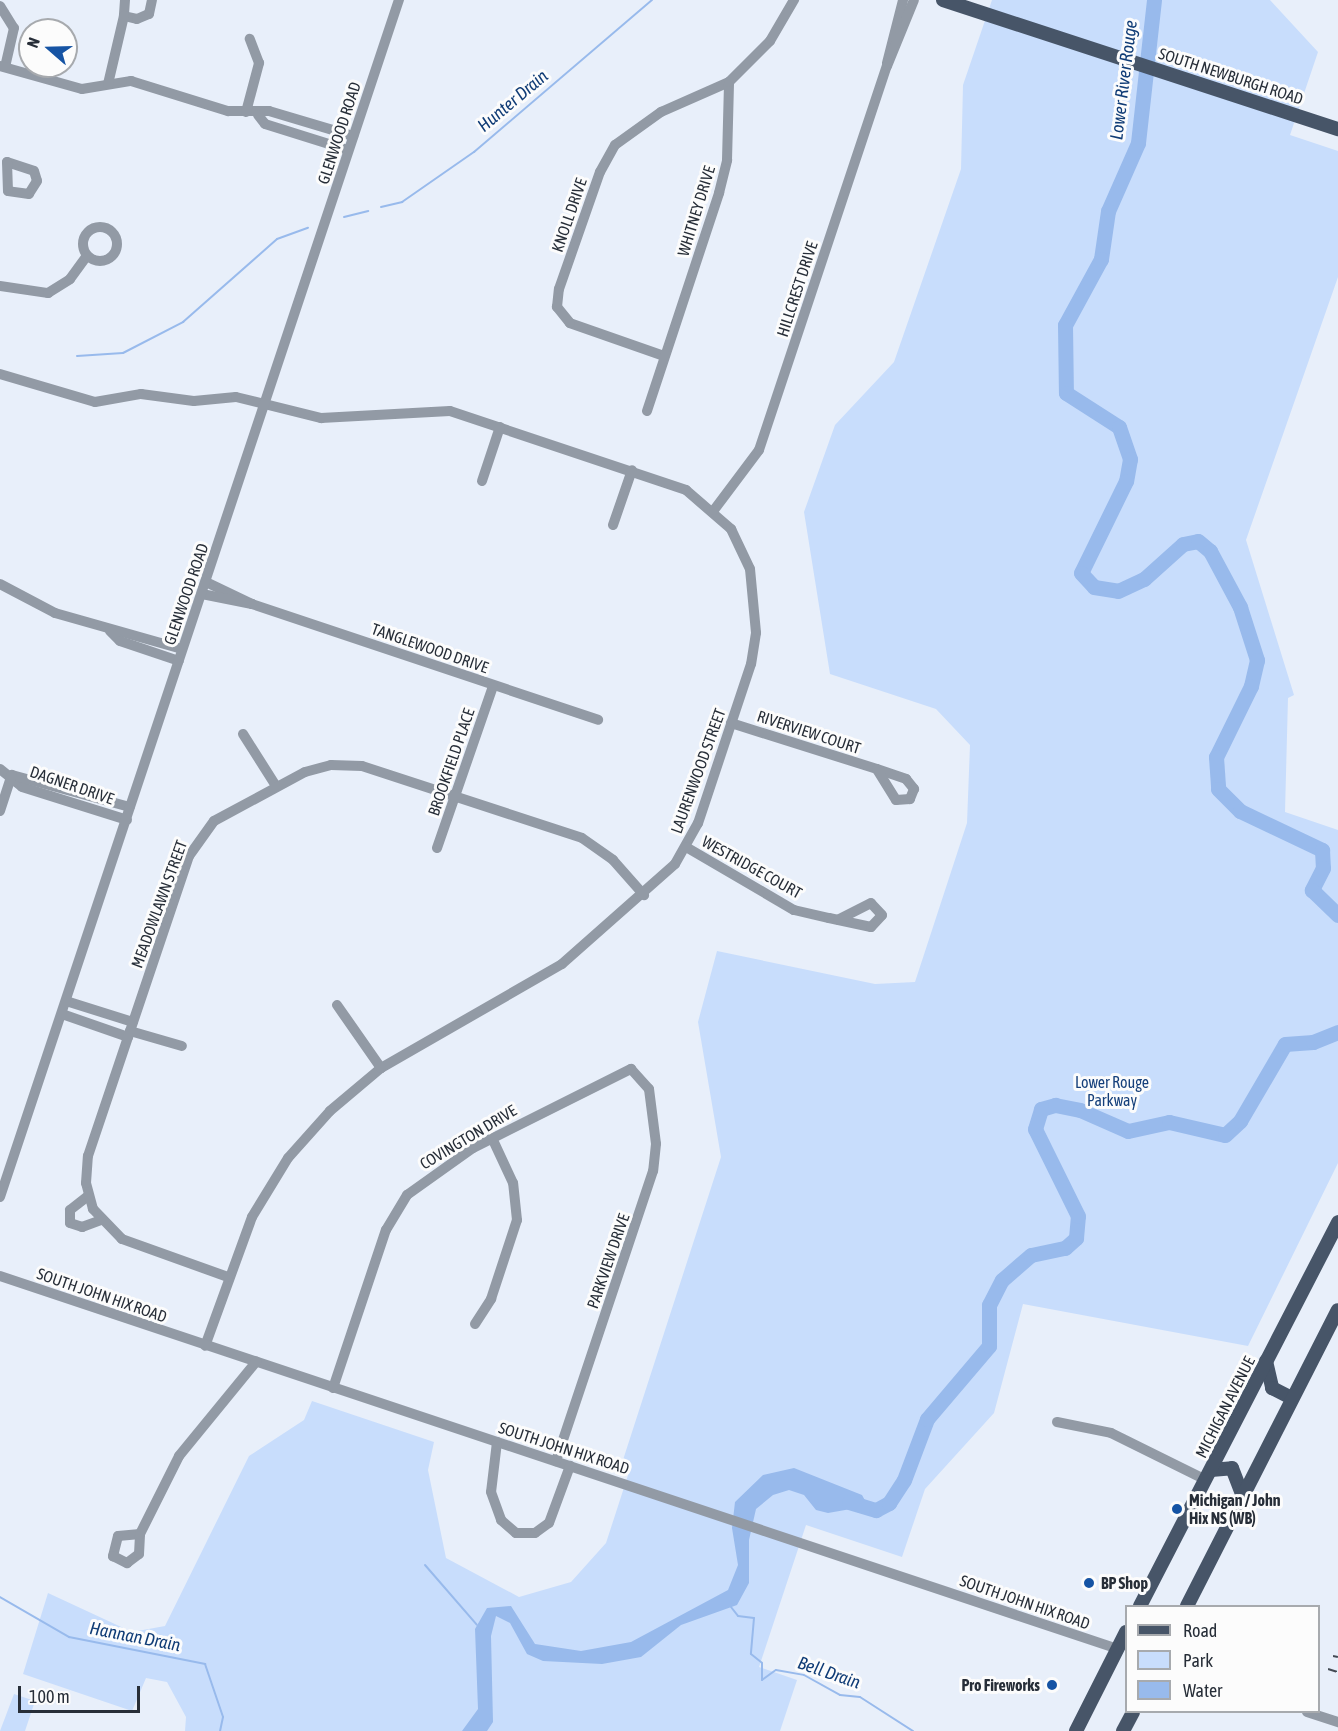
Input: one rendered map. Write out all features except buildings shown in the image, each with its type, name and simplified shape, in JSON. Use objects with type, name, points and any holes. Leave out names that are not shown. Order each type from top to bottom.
[{"type":"main road","name":"SOUTH NEWBURGH ROAD","points":[[944,0],[1338,129]]},
{"type":"main road","name":"MICHIGAN AVENUE","points":[[1141,1605],[1338,1222]]},
{"type":"main road","points":[[1188,1605],[1338,1310]]},
{"type":"main road","points":[[1266,1361],[1272,1388],[1292,1398]]},
{"type":"main road","points":[[1208,1475],[1232,1468],[1243,1496]]},
{"type":"main road","points":[[1076,1731],[1125,1634]]},
{"type":"main road","points":[[1123,1731],[1132,1713]]},
{"type":"street","points":[[108,84],[124,16],[125,0]]},
{"type":"street","points":[[124,16],[146,17],[152,0]]},
{"type":"street","name":"GLENWOOD ROAD","points":[[0,1197],[399,0]]},
{"type":"street","points":[[729,82],[770,41],[794,0]]},
{"type":"street","name":"HILLCREST DRIVE","points":[[887,66],[903,0]]},
{"type":"street","name":"HILLCREST DRIVE","points":[[714,510],[759,450],[887,66],[914,0]]},
{"type":"street","points":[[0,6],[14,28],[2,66],[82,89],[131,81],[258,115],[269,111],[353,136]]},
{"type":"street","points":[[246,112],[259,63],[250,39]]},
{"type":"street","name":"WHITNEY DRIVE","points":[[647,411],[727,160],[729,82]]},
{"type":"street","name":"KNOLL DRIVE","points":[[664,356],[570,323],[557,307],[559,290],[600,172],[615,145],[661,112],[729,82]]},
{"type":"street","points":[[258,115],[265,124],[348,150]]},
{"type":"street","points":[[298,134],[303,120]]},
{"type":"street","points":[[0,286],[48,293],[70,279],[85,258]]},
{"type":"street","name":"LAURENWOOD STREET","points":[[3,375],[95,402],[155,394],[194,400],[236,397],[321,418],[436,409],[500,427],[686,490],[714,510],[744,553],[754,604],[753,654],[686,848],[644,895],[537,982],[381,1068],[330,1111],[288,1158],[252,1217],[228,1276],[205,1346]]},
{"type":"street","points":[[482,481],[500,427]]},
{"type":"street","points":[[613,525],[632,470]]},
{"type":"street","name":"TANGLEWOOD DRIVE","points":[[206,582],[252,604],[598,720]]},
{"type":"street","points":[[0,584],[45,610],[110,631],[124,630],[182,649]]},
{"type":"street","name":"TANGLEWOOD DRIVE","points":[[202,594],[252,604]]},
{"type":"street","points":[[110,631],[120,641],[178,661]]},
{"type":"street","name":"BROOKFIELD PLACE","points":[[437,848],[457,796],[493,686]]},
{"type":"street","name":"RIVERVIEW COURT","points":[[731,723],[877,770]]},
{"type":"street","points":[[243,734],[276,786]]},
{"type":"street","name":"MEADOWLAWN STREET","points":[[228,1276],[129,1243],[101,1220],[88,1196],[88,1156],[194,845],[221,815],[316,768],[349,764],[457,796],[582,838],[613,860],[644,895]]},
{"type":"street","name":"DAGNER DRIVE","points":[[0,770],[130,807]]},
{"type":"street","points":[[0,811],[12,775]]},
{"type":"street","name":"DAGNER DRIVE","points":[[12,775],[22,787],[127,820]]},
{"type":"street","name":"WESTRIDGE COURT","points":[[686,848],[788,908],[838,920]]},
{"type":"street","points":[[66,1001],[130,1030]]},
{"type":"street","points":[[337,1005],[381,1068]]},
{"type":"street","points":[[62,1014],[130,1030],[182,1046]]},
{"type":"street","name":"COVINGTON DRIVE","points":[[333,1388],[396,1211],[422,1183],[492,1138],[619,1071],[635,1070]]},
{"type":"street","name":"PARKVIEW DRIVE","points":[[556,1461],[653,1171],[656,1144],[649,1089],[635,1070]]},
{"type":"street","points":[[475,1324],[500,1277],[518,1220],[513,1183],[492,1138]]},
{"type":"street","points":[[88,1196],[70,1210],[70,1223],[82,1227],[101,1220]]},
{"type":"street","name":"SOUTH JOHN HIX ROAD","points":[[0,1276],[1118,1649]]},
{"type":"street","points":[[140,1534],[186,1445],[256,1362]]},
{"type":"street","points":[[1057,1422],[1111,1432],[1208,1475]]},
{"type":"street","points":[[497,1442],[491,1492],[501,1520],[516,1533],[535,1533],[549,1523],[570,1466]]},
{"type":"street","points":[[1310,1713],[1338,1722]]},
{"type":"green space","name":"Lower Rouge Parkway","points":[[992,0],[1270,0],[1318,52],[1290,135],[1338,151],[1338,277],[1246,540],[1294,695],[1288,698],[1285,812],[1338,830],[1338,1163],[1248,1346],[1023,1304],[994,1413],[925,1489],[902,1557],[806,1525],[759,1667],[797,1680],[780,1731],[185,1731],[186,1717],[167,1682],[146,1678],[132,1711],[23,1674],[48,1593],[132,1632],[165,1626],[249,1456],[304,1420],[312,1401],[434,1442],[428,1470],[446,1558],[519,1597],[571,1582],[606,1543],[631,1466],[622,1463],[721,1157],[698,1022],[717,951],[875,984],[915,982],[967,823],[970,745],[936,709],[830,674],[804,512],[835,425],[894,362],[961,169],[963,85]]},
{"type":"green space","points":[[14,1694],[35,1701],[25,1731],[0,1731]]},
{"type":"water","points":[[794,1468],[862,1495],[868,1506],[828,1513],[816,1510],[804,1495],[789,1490],[773,1495],[756,1509],[749,1540],[749,1583],[737,1605],[681,1625],[641,1657],[602,1664],[543,1661],[527,1654],[510,1623],[496,1616],[491,1636],[493,1722],[487,1731],[462,1731],[478,1709],[475,1629],[487,1608],[511,1606],[535,1644],[581,1651],[631,1642],[728,1590],[738,1565],[732,1528],[735,1502],[763,1475]]},
{"type":"waterway","name":"Hunter Drain","points":[[381,207],[402,202],[474,152],[652,0]]},
{"type":"waterway","name":"Lower River Rouge","points":[[1154,0],[1138,143],[1108,211],[1101,259],[1065,325],[1066,393],[1119,427],[1130,459],[1126,481],[1081,573],[1094,587],[1118,591],[1144,579],[1183,544],[1198,541],[1210,551],[1240,607],[1257,660],[1251,686],[1216,757],[1218,789],[1240,811],[1322,850],[1323,868],[1312,890],[1338,915]]},
{"type":"waterway","name":"Hunter Drain","points":[[344,217],[368,211]]},
{"type":"waterway","name":"Hunter Drain","points":[[77,356],[123,353],[183,322],[277,239],[308,228]]},
{"type":"waterway","name":"Lower River Rouge","points":[[849,1502],[876,1510],[889,1503],[904,1480],[927,1419],[989,1346],[989,1305],[1002,1280],[1031,1255],[1065,1248],[1076,1238],[1078,1216],[1035,1129],[1041,1109],[1055,1105],[1080,1110],[1128,1131],[1169,1122],[1225,1135],[1240,1121],[1285,1044],[1313,1042],[1338,1032]]},
{"type":"waterway","points":[[425,1565],[477,1625]]},
{"type":"waterway","name":"Hannan Drain","points":[[0,1597],[69,1637],[205,1664],[223,1717],[220,1731]]},
{"type":"waterway","name":"Bell Drain","points":[[731,1607],[738,1616],[754,1618],[751,1654],[762,1663],[762,1680],[776,1670],[804,1675],[840,1695],[860,1697],[913,1731]]},
{"type":"railway","points":[[1333,1656],[1338,1657]]},
{"type":"railway","points":[[1328,1669],[1338,1672]]},
{"type":"place","name":"Michigan / John Hix NS (WB)","points":[[1177,1509]]},
{"type":"place","name":"BP Shop","points":[[1089,1583]]},
{"type":"place","name":"Pro Fireworks","points":[[1052,1685]]}]
